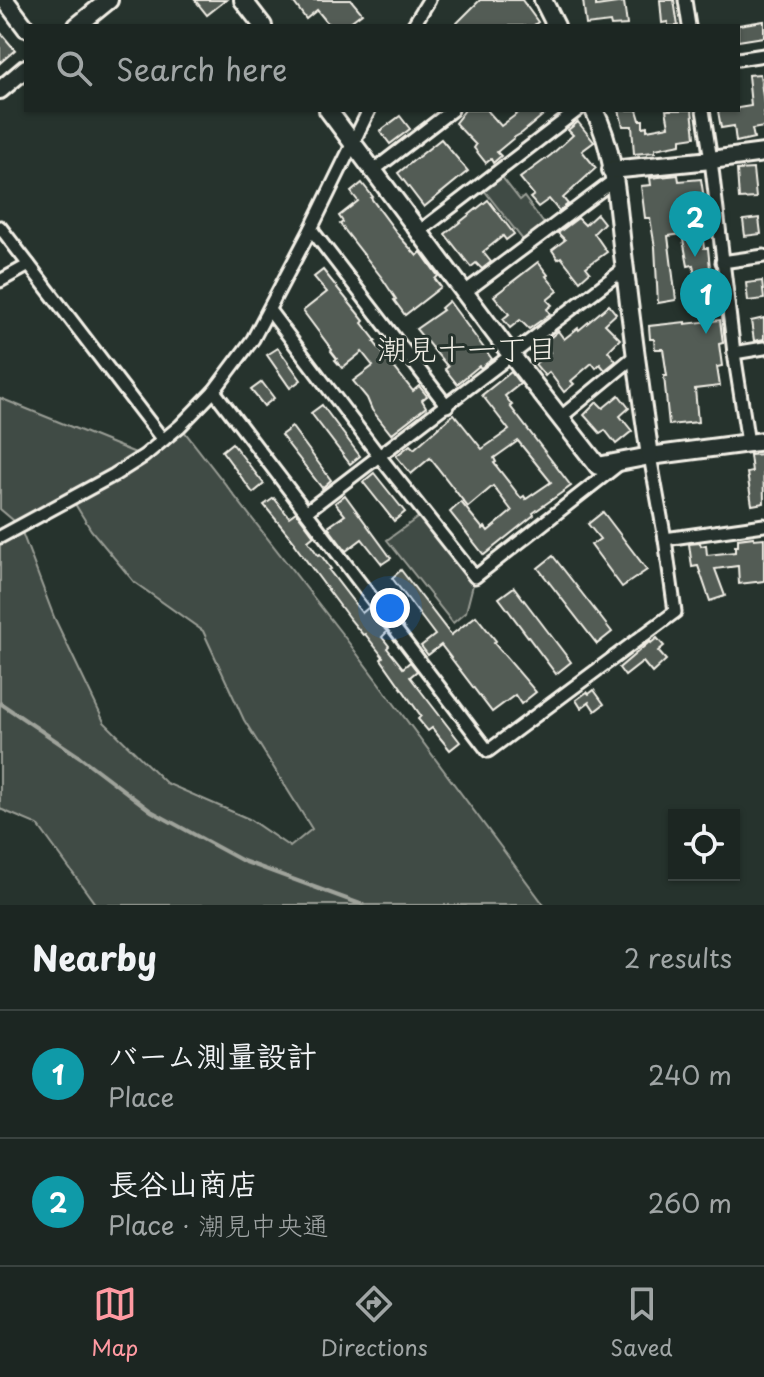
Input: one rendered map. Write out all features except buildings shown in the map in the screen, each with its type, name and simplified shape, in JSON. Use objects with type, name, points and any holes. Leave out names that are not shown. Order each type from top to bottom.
[{"type":"street","points":[[5,0],[24,25]]},
{"type":"street","points":[[79,24],[109,0]]},
{"type":"street","points":[[243,0],[261,24]]},
{"type":"street","points":[[414,24],[429,0]]},
{"type":"street","points":[[543,0],[555,24]]},
{"type":"street","points":[[685,0],[689,24]]},
{"type":"street","points":[[740,59],[764,55]]},
{"type":"street","points":[[0,90],[24,70]]},
{"type":"street","points":[[330,112],[598,466],[756,442],[734,353],[703,112]]},
{"type":"street","points":[[0,537],[144,456],[180,426],[214,391],[253,339],[368,112]]},
{"type":"street","points":[[374,170],[449,112]]},
{"type":"street","points":[[420,231],[575,112]]},
{"type":"street","points":[[214,391],[488,751],[675,612],[635,356],[612,175],[601,125],[595,112]]},
{"type":"street","points":[[465,292],[612,175],[764,153]]},
{"type":"street","points":[[0,227],[163,440]]},
{"type":"street","points":[[311,229],[447,406]]},
{"type":"street","points":[[722,262],[764,256]]},
{"type":"street","points":[[0,281],[29,265]]},
{"type":"street","points":[[307,511],[624,269]]},
{"type":"street","points":[[269,310],[475,577],[623,461]]},
{"type":"street","points":[[734,353],[764,348]]},
{"type":"street","points":[[561,417],[635,356]]},
{"type":"street","points":[[665,539],[764,525]]},
{"type":"shaded area","points":[[498,172],[520,200],[524,197],[548,229],[527,245],[480,185]]},
{"type":"shaded area","points":[[0,398],[143,456],[180,426],[346,639],[544,905],[96,905],[38,825],[0,809],[0,537],[20,526],[0,509]],"holes":[[[72,499],[91,530],[134,582],[203,631],[244,720],[312,829],[290,847],[249,819],[166,783],[104,722],[54,617],[20,527]]]},
{"type":"shaded area","points":[[424,513],[475,577],[466,612],[453,623],[387,540]]},
{"type":"waterway","points":[[0,703],[80,757],[151,811],[243,861],[363,905]]},
{"type":"place","name":"長谷山商店","points":[[695,257]]},
{"type":"place","name":"バーム測量設計","points":[[706,334]]},
{"type":"district","name":"潮見十一丁目","points":[[467,350]]}]
